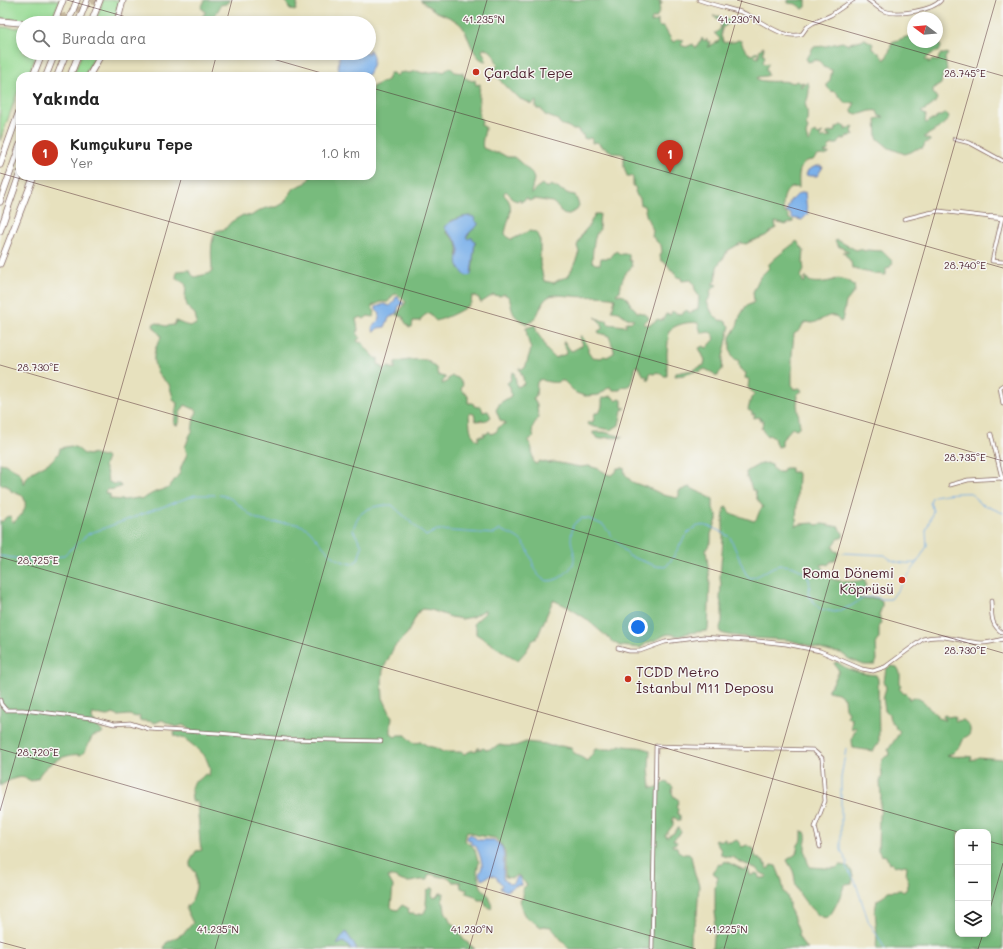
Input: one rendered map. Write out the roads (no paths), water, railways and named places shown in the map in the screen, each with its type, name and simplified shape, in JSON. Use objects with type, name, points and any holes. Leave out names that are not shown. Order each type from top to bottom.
[{"type":"highway","points":[[57,16],[63,0]]},
{"type":"highway","points":[[71,16],[77,0]]},
{"type":"highway","points":[[81,16],[87,0]]},
{"type":"highway","points":[[94,16],[100,0]]},
{"type":"highway","points":[[119,16],[124,0]]},
{"type":"highway","points":[[0,21],[16,22]]},
{"type":"highway","points":[[35,72],[39,60]]},
{"type":"highway","points":[[48,72],[52,60]]},
{"type":"highway","points":[[58,72],[63,60]]},
{"type":"highway","points":[[72,72],[76,60]]},
{"type":"highway","points":[[91,72],[98,60]]},
{"type":"highway","points":[[0,165],[16,120]]},
{"type":"highway","points":[[0,202],[16,156]]},
{"type":"highway","points":[[0,232],[18,180]]},
{"type":"highway","points":[[0,257],[29,180]]},
{"type":"highway","points":[[0,264],[32,180]]},
{"type":"street","points":[[699,0],[741,12],[777,31],[795,36],[802,34],[812,23],[831,15],[853,0]]},
{"type":"street","points":[[868,0],[883,11],[895,13],[912,12],[930,8],[942,0]]},
{"type":"street","points":[[954,139],[970,143],[1003,161]]},
{"type":"street","points":[[904,219],[928,212],[939,211],[1003,218],[992,261],[1003,262]]},
{"type":"street","points":[[1001,386],[1003,404]]},
{"type":"street","points":[[950,485],[968,480],[1003,478],[991,434]]},
{"type":"street","points":[[991,601],[993,624],[997,630],[1003,633]]},
{"type":"street","points":[[618,648],[629,651],[640,650],[665,642],[703,637],[758,641],[786,644],[820,652],[862,669],[873,671],[884,667],[927,638],[942,637],[982,643],[1003,639]]},
{"type":"street","points":[[0,700],[1,704],[6,710],[23,710],[91,718],[114,724],[130,723],[149,729],[287,739],[381,741]]},
{"type":"street","points":[[652,949],[656,746],[813,750],[822,758],[824,776],[825,801],[814,826],[820,847]]},
{"type":"water","points":[[339,60],[373,60],[369,72],[339,72]]},
{"type":"water","points":[[816,166],[822,166],[821,168],[823,167],[817,176],[806,175],[808,170]]},
{"type":"water","points":[[805,192],[808,214],[802,220],[792,218],[790,213],[786,212],[791,199],[792,200],[798,194]]},
{"type":"water","points":[[470,216],[474,217],[478,225],[466,237],[468,239],[472,237],[475,242],[471,275],[466,276],[458,266],[457,262],[459,252],[458,244],[444,227],[456,219]]},
{"type":"water","points":[[396,297],[403,302],[403,304],[399,306],[397,313],[389,318],[385,327],[378,328],[374,332],[372,327],[378,321],[380,314],[376,310],[376,307],[384,304],[390,306]]},
{"type":"water","points":[[470,834],[478,840],[494,840],[502,847],[504,857],[503,878],[509,884],[514,883],[517,877],[519,877],[521,885],[515,886],[506,891],[500,888],[502,885],[496,877],[491,875],[482,880],[479,874],[482,867],[481,859],[475,845],[471,844],[471,841],[467,839]]},
{"type":"water","points":[[346,932],[357,949],[351,949],[343,942],[337,945]]},
{"type":"waterway","points":[[219,495],[233,500],[261,521],[296,524],[308,529],[331,555],[346,563],[352,564],[358,560],[362,546],[353,530],[356,520],[360,514],[376,506],[392,505],[426,536],[437,530],[494,534],[500,530],[522,542],[527,549],[539,575],[543,579],[549,581],[561,577],[573,564],[574,552],[571,540],[573,525],[581,518],[589,519],[603,525],[629,556],[656,566],[665,567],[670,562],[687,534],[699,526],[707,526],[730,537],[746,574],[750,578],[776,566],[784,565],[794,567],[802,571],[808,577],[810,584],[809,596],[820,609],[835,612],[851,606],[865,597],[891,599],[915,566],[927,546],[926,531],[933,511],[930,502],[932,497],[971,493],[979,503],[1003,513]]},
{"type":"waterway","points":[[0,556],[35,561],[49,560],[64,555],[88,534],[195,495],[215,495]]},
{"type":"waterway","points":[[843,553],[885,555],[891,560],[916,563]]},
{"type":"waterway","points":[[846,749],[841,778],[841,850],[847,862],[846,867],[855,881],[869,923],[885,949]]},
{"type":"tunnel","points":[[64,16],[96,0]]},
{"type":"place","name":"Çardak Tepe","points":[[476,72]]},
{"type":"place","name":"Kumçukuru Tepe","points":[[670,173]]},
{"type":"place","name":"Roma Dönemi Köprüsü","points":[[902,580]]},
{"type":"place","name":"TCDD Metro İstanbul M11 Deposu","points":[[628,679]]}]
